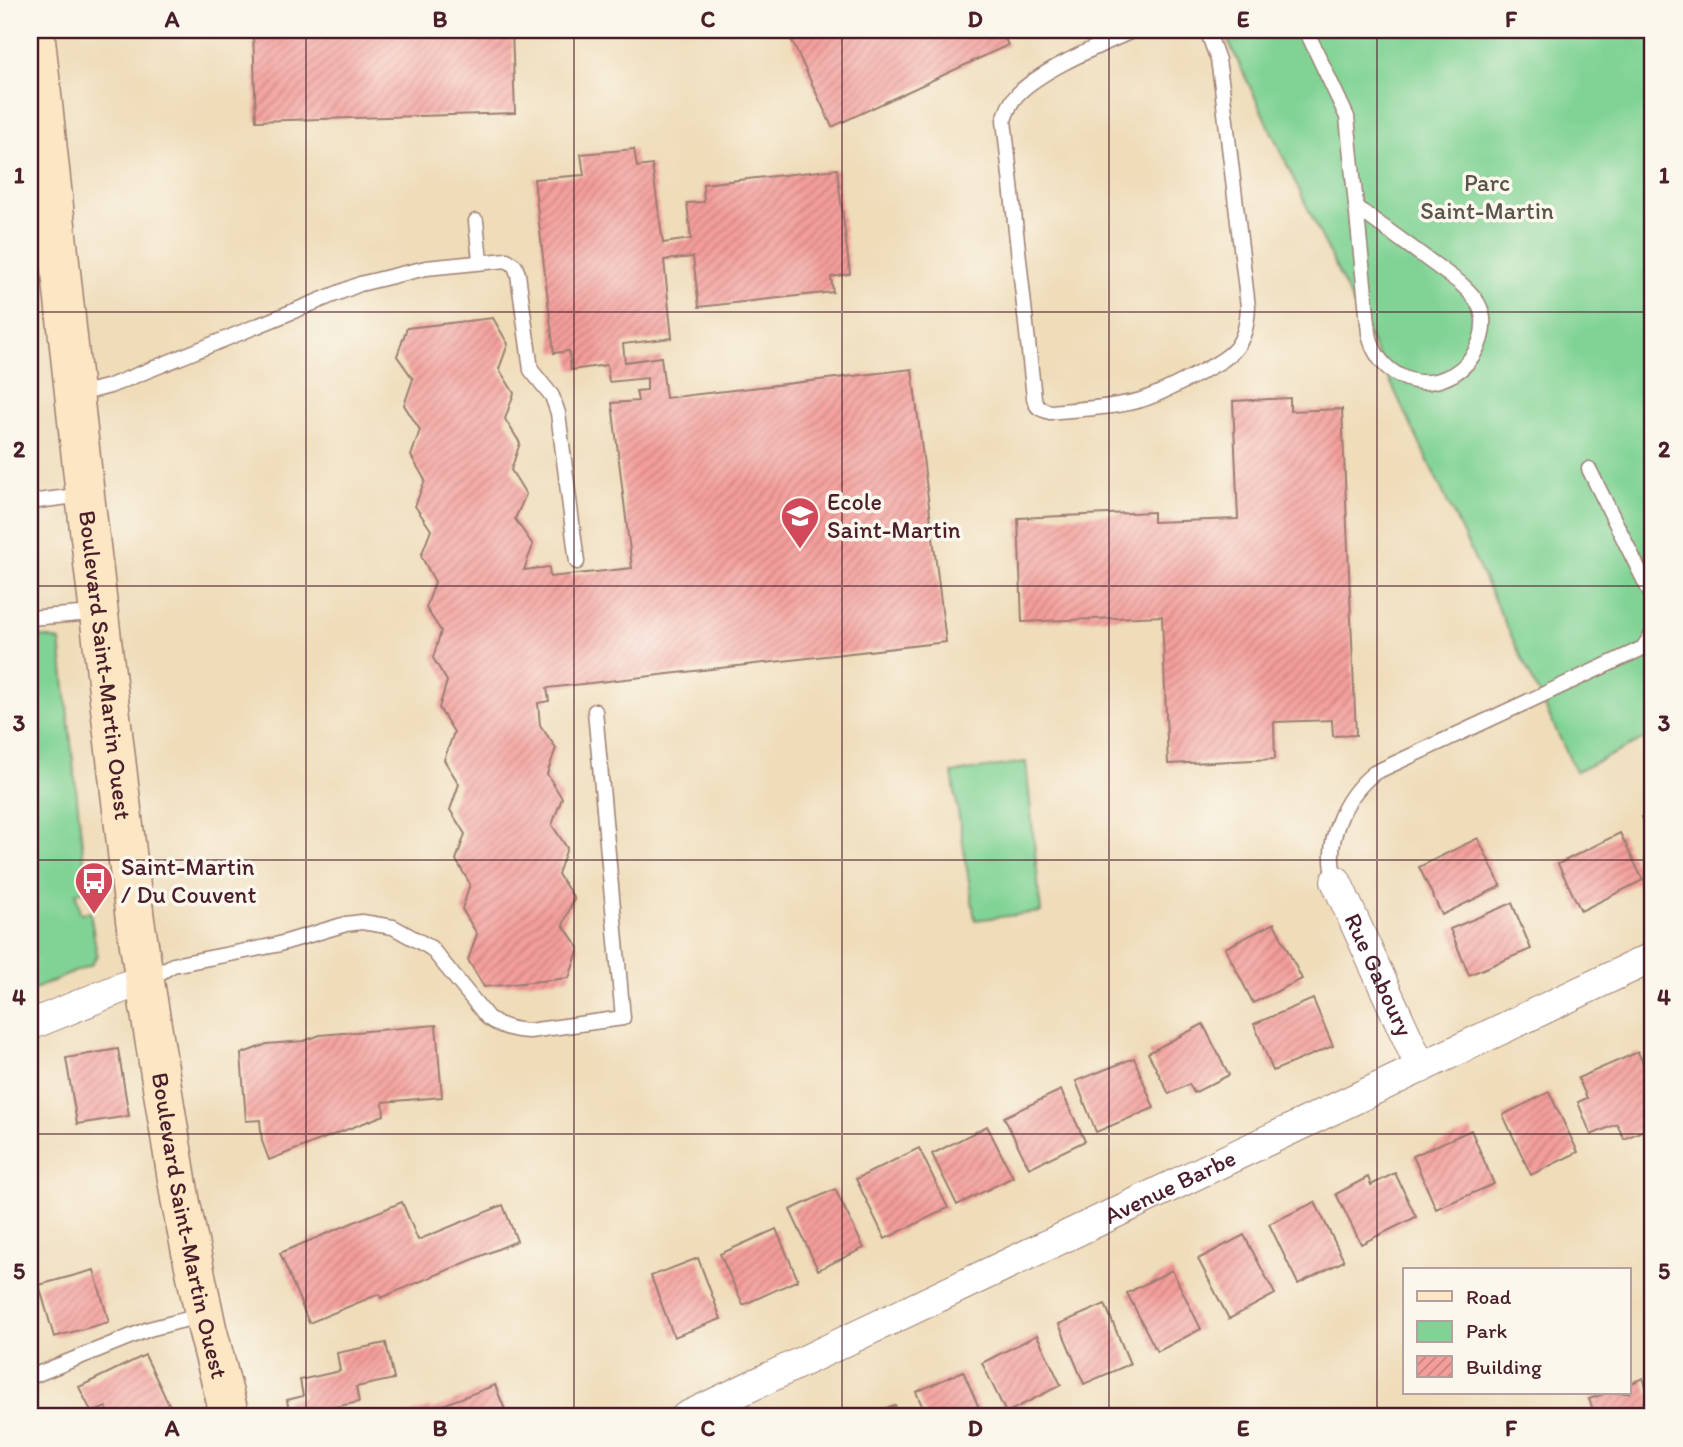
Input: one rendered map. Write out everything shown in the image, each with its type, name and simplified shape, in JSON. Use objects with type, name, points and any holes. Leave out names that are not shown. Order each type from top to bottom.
[{"type":"main road","name":"Boulevard Saint-Martin Ouest","points":[[35,30],[36,106],[75,395],[133,907],[177,1182],[204,1314],[230,1417]]},
{"type":"street","name":"Rue Gaboury","points":[[1336,881],[1421,1068]]},
{"type":"street","name":"Avenue Barbe","points":[[686,1417],[1653,957]]},
{"type":"street","points":[[30,1025],[126,986],[145,981]]},
{"type":"lane","points":[[1134,30],[1077,57],[1030,84],[1009,105],[1004,120],[1034,398],[1035,405],[1041,410],[1050,412],[1107,406],[1144,399],[1187,380],[1224,359],[1234,351],[1243,337],[1248,307],[1218,60],[1208,30]]},
{"type":"lane","points":[[1306,30],[1347,117],[1356,208],[1371,347],[1392,373],[1409,380],[1426,382],[1445,379],[1471,360],[1477,349],[1483,318],[1478,304],[1471,292],[1460,283],[1356,208]]},
{"type":"lane","points":[[476,221],[480,261]]},
{"type":"lane","points":[[75,395],[110,386],[359,284],[406,271],[507,260],[515,266],[518,274],[531,370],[552,396],[558,413],[577,562]]},
{"type":"lane","points":[[1589,469],[1653,598]]},
{"type":"lane","points":[[30,502],[85,495]]},
{"type":"lane","points":[[30,618],[80,614],[98,609]]},
{"type":"lane","points":[[1336,881],[1330,857],[1338,826],[1355,792],[1374,774],[1643,648],[1653,633]]},
{"type":"lane","points":[[145,981],[173,965],[275,945],[346,923],[362,922],[393,928],[431,948],[488,1018],[499,1026],[514,1031],[528,1031],[623,1018],[596,711]]},
{"type":"lane","points":[[30,1377],[149,1329],[204,1314]]},
{"type":"green space","name":"Parc Saint-Martin","points":[[1223,30],[1653,30],[1653,735],[1576,772]]},
{"type":"green space","points":[[30,637],[46,637],[60,641],[87,890],[76,893],[80,913],[90,912],[97,955],[91,965],[30,991]]},
{"type":"green space","points":[[1026,762],[1041,912],[975,920],[952,773]]},
{"type":"building","points":[[253,30],[512,30],[515,113],[256,121]]},
{"type":"building","points":[[787,30],[1001,30],[1008,45],[832,127]]},
{"type":"building","points":[[634,149],[637,167],[652,165],[663,243],[691,239],[687,203],[704,202],[703,184],[837,169],[850,274],[831,277],[833,292],[699,307],[693,257],[664,260],[672,338],[623,344],[625,362],[661,357],[666,398],[912,369],[946,642],[547,688],[549,701],[538,703],[540,725],[556,748],[547,774],[562,798],[552,825],[567,848],[558,874],[574,898],[563,925],[579,948],[569,978],[484,987],[468,960],[477,934],[462,909],[470,884],[456,860],[465,834],[450,810],[459,784],[444,760],[454,732],[439,708],[447,681],[433,658],[441,631],[426,608],[435,582],[421,556],[431,530],[415,506],[425,480],[411,456],[420,430],[404,405],[413,379],[397,356],[407,328],[493,318],[508,344],[499,369],[514,393],[505,419],[520,443],[511,470],[526,494],[515,519],[533,545],[524,570],[549,567],[550,577],[632,568],[612,403],[638,401],[636,391],[647,390],[647,378],[609,382],[607,365],[571,370],[569,351],[554,353],[534,179],[584,175],[581,154]]},
{"type":"building","points":[[1290,398],[1290,411],[1342,409],[1356,735],[1333,736],[1332,720],[1274,722],[1275,759],[1168,764],[1162,616],[1022,622],[1018,518],[1153,512],[1153,522],[1238,519],[1233,401]]},
{"type":"building","points":[[1653,811],[1653,840],[1642,817]]},
{"type":"building","points":[[1620,833],[1643,880],[1581,911],[1558,864]]},
{"type":"building","points":[[1478,838],[1501,886],[1442,915],[1419,867]]},
{"type":"building","points":[[1512,903],[1531,949],[1469,975],[1450,929]]},
{"type":"building","points":[[1274,923],[1302,979],[1253,1003],[1225,948]]},
{"type":"building","points":[[1313,999],[1333,1046],[1273,1071],[1254,1024]]},
{"type":"building","points":[[1203,1024],[1229,1075],[1194,1093],[1189,1084],[1169,1094],[1148,1053]]},
{"type":"building","points":[[436,1025],[442,1097],[383,1102],[384,1115],[269,1160],[262,1141],[260,1120],[246,1121],[241,1054],[267,1044],[304,1041],[320,1035]]},
{"type":"building","points":[[118,1049],[129,1116],[77,1124],[66,1058]]},
{"type":"building","points":[[1638,1052],[1653,1086],[1653,1126],[1624,1139],[1617,1124],[1591,1135],[1578,1102],[1587,1098],[1578,1078]]},
{"type":"building","points":[[1134,1058],[1154,1108],[1096,1132],[1076,1081]]},
{"type":"building","points":[[1061,1090],[1085,1141],[1029,1168],[1004,1117]]},
{"type":"building","points":[[1549,1092],[1578,1152],[1531,1175],[1503,1115]]},
{"type":"building","points":[[987,1126],[1013,1177],[957,1205],[932,1154]]},
{"type":"building","points":[[1471,1130],[1494,1184],[1436,1209],[1413,1156]]},
{"type":"building","points":[[919,1148],[948,1208],[885,1239],[856,1179]]},
{"type":"building","points":[[1395,1173],[1416,1217],[1361,1244],[1336,1194],[1368,1177],[1371,1185]]},
{"type":"building","points":[[835,1189],[864,1248],[818,1270],[790,1210]]},
{"type":"building","points":[[402,1202],[418,1240],[503,1205],[517,1241],[381,1298],[379,1294],[309,1323],[280,1253]]},
{"type":"building","points":[[1315,1202],[1344,1261],[1298,1284],[1269,1224]]},
{"type":"building","points":[[776,1229],[798,1280],[743,1305],[720,1254]]},
{"type":"building","points":[[1244,1235],[1275,1294],[1229,1319],[1198,1259]]},
{"type":"building","points":[[698,1258],[721,1319],[674,1337],[651,1276]]},
{"type":"building","points":[[94,1270],[109,1322],[54,1337],[39,1285]]},
{"type":"building","points":[[1172,1270],[1201,1329],[1157,1352],[1127,1293]]},
{"type":"building","points":[[1105,1304],[1130,1364],[1084,1384],[1059,1324]]},
{"type":"building","points":[[1037,1335],[1061,1385],[1006,1413],[982,1363]]},
{"type":"building","points":[[386,1343],[394,1379],[356,1387],[359,1402],[330,1408],[332,1417],[290,1417],[287,1400],[303,1396],[300,1380],[340,1371],[337,1353]]},
{"type":"building","points":[[145,1355],[175,1417],[111,1417],[106,1407],[92,1413],[79,1387]]},
{"type":"building","points":[[963,1371],[983,1417],[927,1417],[916,1392]]},
{"type":"building","points":[[1643,1378],[1653,1405],[1653,1417],[1596,1417],[1589,1399],[1603,1394],[1630,1394],[1630,1384]]},
{"type":"building","points":[[495,1385],[508,1417],[402,1417],[429,1407],[430,1410]]},
{"type":"building","points":[[895,1405],[899,1417],[860,1417]]},
{"type":"place","name":"Ecole Saint-Martin","points":[[800,550]]},
{"type":"place","name":"Saint-Martin / Du Couvent","points":[[94,915]]}]
